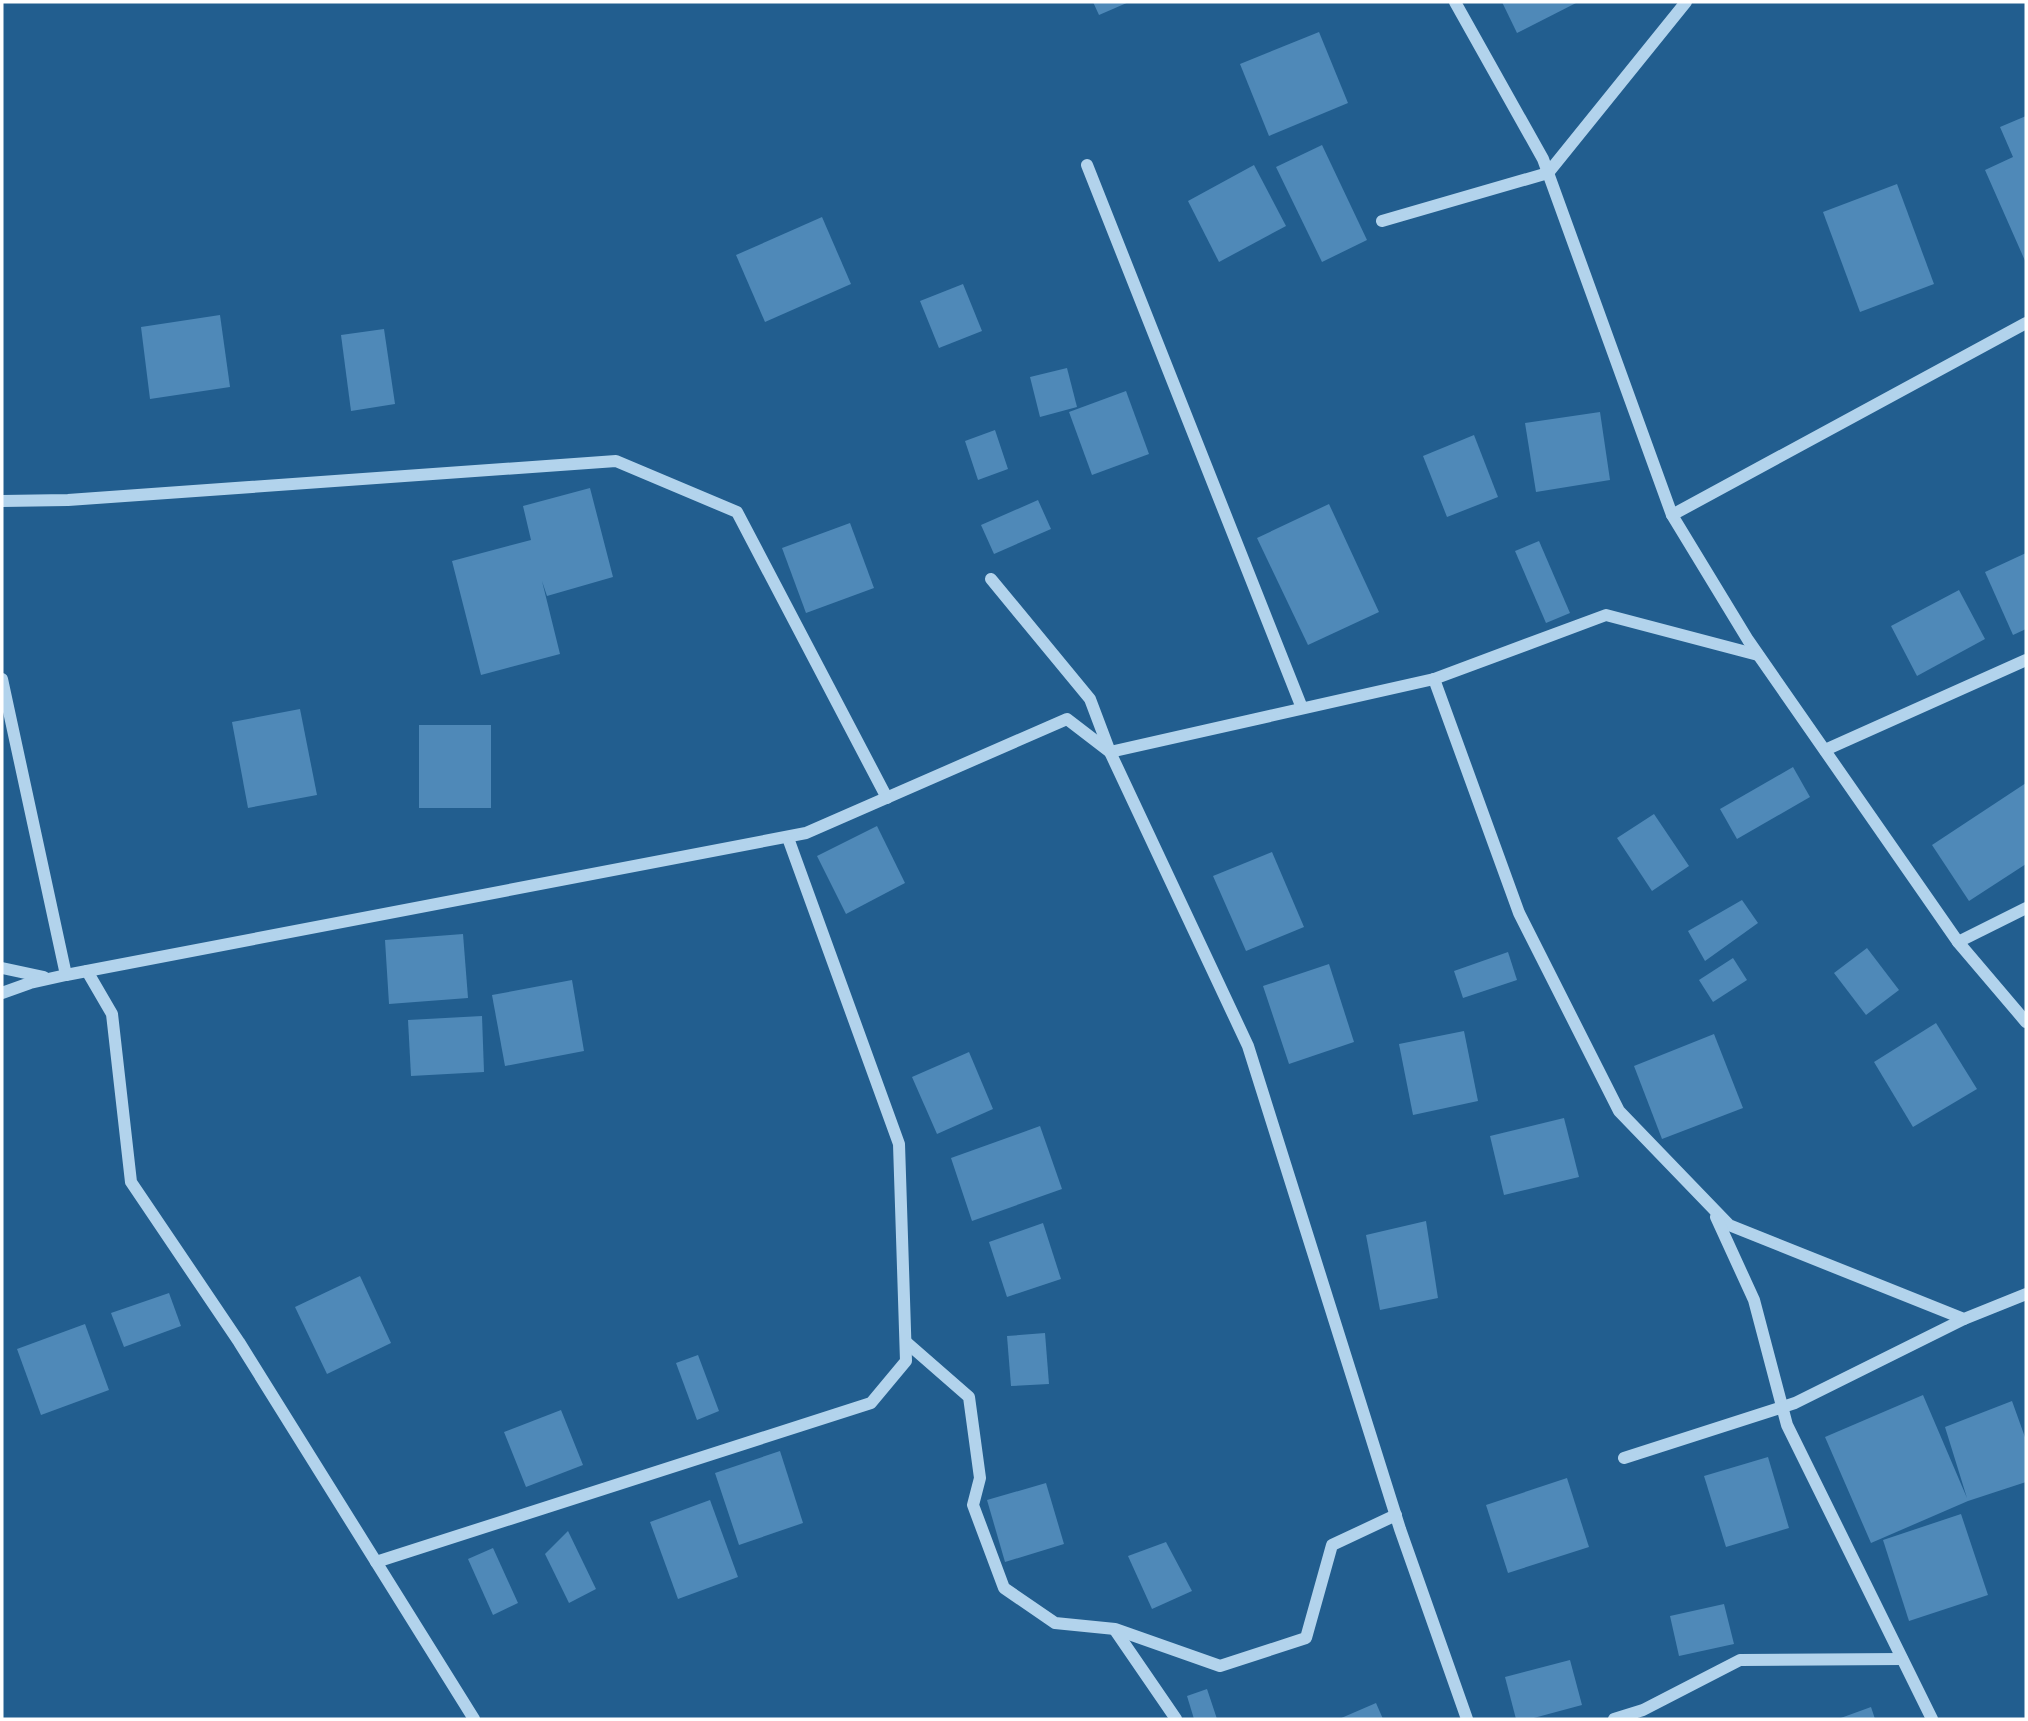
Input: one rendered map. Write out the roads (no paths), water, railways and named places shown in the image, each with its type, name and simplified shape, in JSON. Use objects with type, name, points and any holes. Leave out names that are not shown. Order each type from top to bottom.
[{"type":"street","points":[[1455,2],[1543,159],[1672,515],[1758,655],[1958,942],[2026,1022]]},
{"type":"street","points":[[1382,221],[1548,173],[1686,2]]},
{"type":"street","points":[[1087,165],[1302,708]]},
{"type":"street","points":[[1672,515],[2026,324]]},
{"type":"street","points":[[2,501],[68,500],[615,461],[737,512],[887,798]]},
{"type":"street","points":[[991,579],[1090,699],[1110,752],[1248,1046],[1396,1514],[1467,1719]]},
{"type":"street","points":[[1110,752],[1434,679],[1606,615],[1758,655]]},
{"type":"street","points":[[1825,750],[2026,660]]},
{"type":"street","points":[[2,679],[66,975]]},
{"type":"street","points":[[1434,679],[1518,913],[1619,1111],[1730,1225],[1964,1319]]},
{"type":"street","points":[[2,993],[30,982],[788,838],[806,833],[1067,719],[1110,752]]},
{"type":"street","points":[[376,1562],[871,1403],[906,1361],[899,1144],[788,838]]},
{"type":"street","points":[[1958,942],[2026,908]]},
{"type":"street","points":[[2,968],[51,978]]},
{"type":"street","points":[[86,971],[112,1014],[131,1182],[239,1342],[474,1719]]},
{"type":"street","points":[[1711,1207],[1754,1300],[1782,1408],[1793,1437],[1932,1719]]},
{"type":"street","points":[[1624,1458],[1782,1408],[1964,1319],[2026,1294]]},
{"type":"street","points":[[905,1342],[969,1397],[980,1478],[973,1505],[1004,1588],[1055,1623],[1115,1629],[1220,1666],[1306,1638],[1332,1545],[1396,1514]]},
{"type":"street","points":[[1115,1629],[1176,1719]]},
{"type":"street","points":[[1614,1719],[1643,1710],[1740,1660],[1902,1658]]}]
